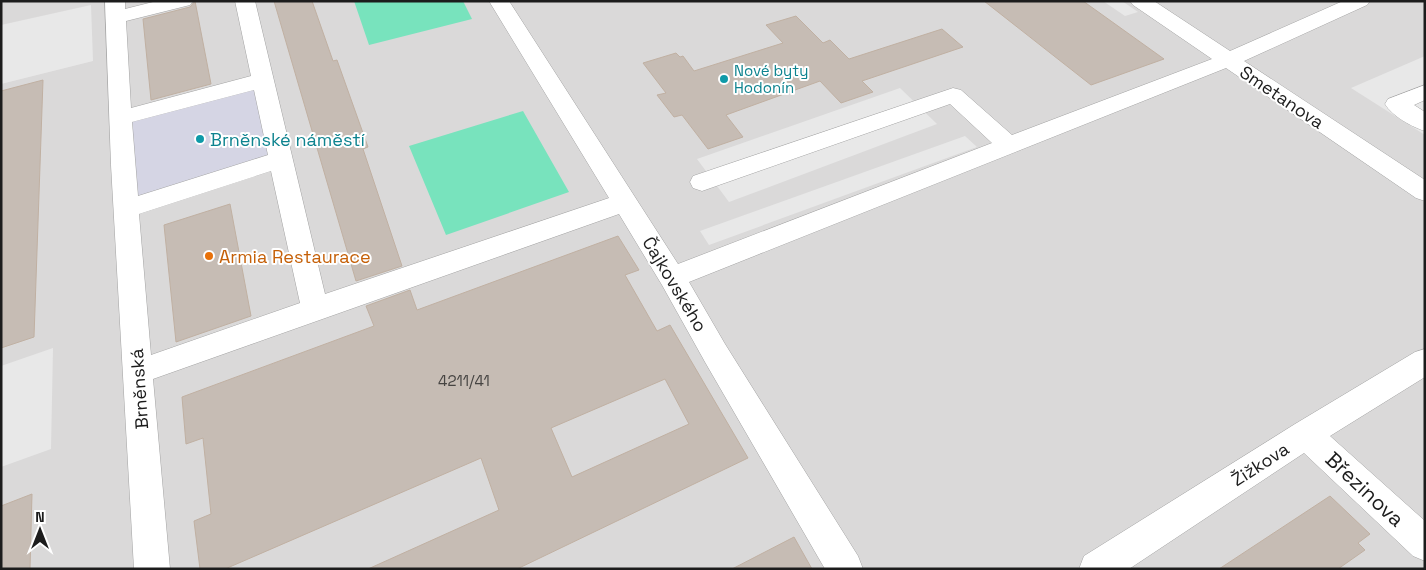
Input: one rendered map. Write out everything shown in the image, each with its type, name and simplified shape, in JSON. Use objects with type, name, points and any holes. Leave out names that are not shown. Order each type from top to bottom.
[{"type":"street","points":[[182,1],[115,9],[126,209],[282,159]]},
{"type":"street","points":[[245,1],[315,308]]},
{"type":"street","name":"Čajkovského","points":[[499,1],[672,277],[715,353],[845,569]]},
{"type":"street","name":"Smetanova","points":[[1140,1],[1425,192]]},
{"type":"street","points":[[672,277],[1228,60],[1360,1]]},
{"type":"street","points":[[120,118],[264,80]]},
{"type":"street","points":[[1425,92],[1396,104],[1425,123]]},
{"type":"street","points":[[702,182],[953,95],[1010,146]]},
{"type":"street","points":[[138,372],[315,308],[625,202]]},
{"type":"street","name":"Brněnská","points":[[126,209],[152,569]]},
{"type":"street","name":"Žižkova","points":[[1097,569],[1306,434],[1425,361]]},
{"type":"street","name":"Březinova","points":[[1306,434],[1425,544]]},
{"type":"shaded area","points":[[1,1],[1425,1],[1425,569],[1,569]]},
{"type":"shaded area","points":[[1103,1],[1122,1],[1138,12],[1125,16]]},
{"type":"shaded area","points":[[91,5],[93,61],[1,84],[1,25]]},
{"type":"shaded area","points":[[1425,56],[1425,135],[1351,88]]},
{"type":"shaded area","name":"Brněnské náměstí","points":[[264,80],[282,159],[126,209],[120,118]]},
{"type":"shaded area","points":[[900,88],[937,124],[729,202],[697,159]]},
{"type":"shaded area","points":[[965,136],[977,147],[709,245],[700,231]]},
{"type":"shaded area","points":[[53,348],[51,449],[1,467],[1,366]]},
{"type":"green space","points":[[354,1],[463,1],[472,19],[369,45]]},
{"type":"green space","points":[[523,111],[569,192],[446,235],[409,146]]},
{"type":"building","points":[[195,1],[211,84],[151,100],[143,19],[190,7]]},
{"type":"building","points":[[274,1],[312,1],[333,61],[337,60],[368,147],[363,149],[402,266],[356,281]]},
{"type":"building","points":[[984,1],[1083,1],[1164,59],[1091,85]]},
{"type":"building","name":"Nové byty Hodonín","points":[[796,16],[823,43],[830,40],[849,59],[942,29],[963,47],[862,81],[873,92],[841,103],[820,81],[726,115],[743,137],[708,149],[682,115],[674,117],[657,95],[666,93],[643,63],[676,53],[680,57],[683,56],[694,71],[783,43],[766,25]]},
{"type":"building","points":[[43,80],[34,337],[1,348],[1,91]]},
{"type":"building","points":[[230,204],[251,316],[176,342],[164,225]]},
{"type":"building","points":[[618,236],[639,270],[625,275],[657,331],[670,325],[748,458],[517,569],[368,569],[499,510],[481,458],[225,569],[200,569],[194,521],[211,514],[203,438],[186,444],[182,397],[374,326],[366,306],[410,290],[417,310]],"holes":[[[665,379],[689,424],[572,477],[551,428]]]},
{"type":"building","points":[[32,494],[30,569],[1,569],[1,506]]},
{"type":"building","points":[[1330,496],[1370,534],[1358,543],[1365,550],[1338,569],[1219,569]]},
{"type":"building","points":[[794,537],[812,569],[732,569]]},
{"type":"place","name":"Nové byty Hodonín","points":[[724,79]]},
{"type":"place","name":"Brněnské náměstí","points":[[200,139]]},
{"type":"place","name":"Armia Restaurace","points":[[209,256]]}]
